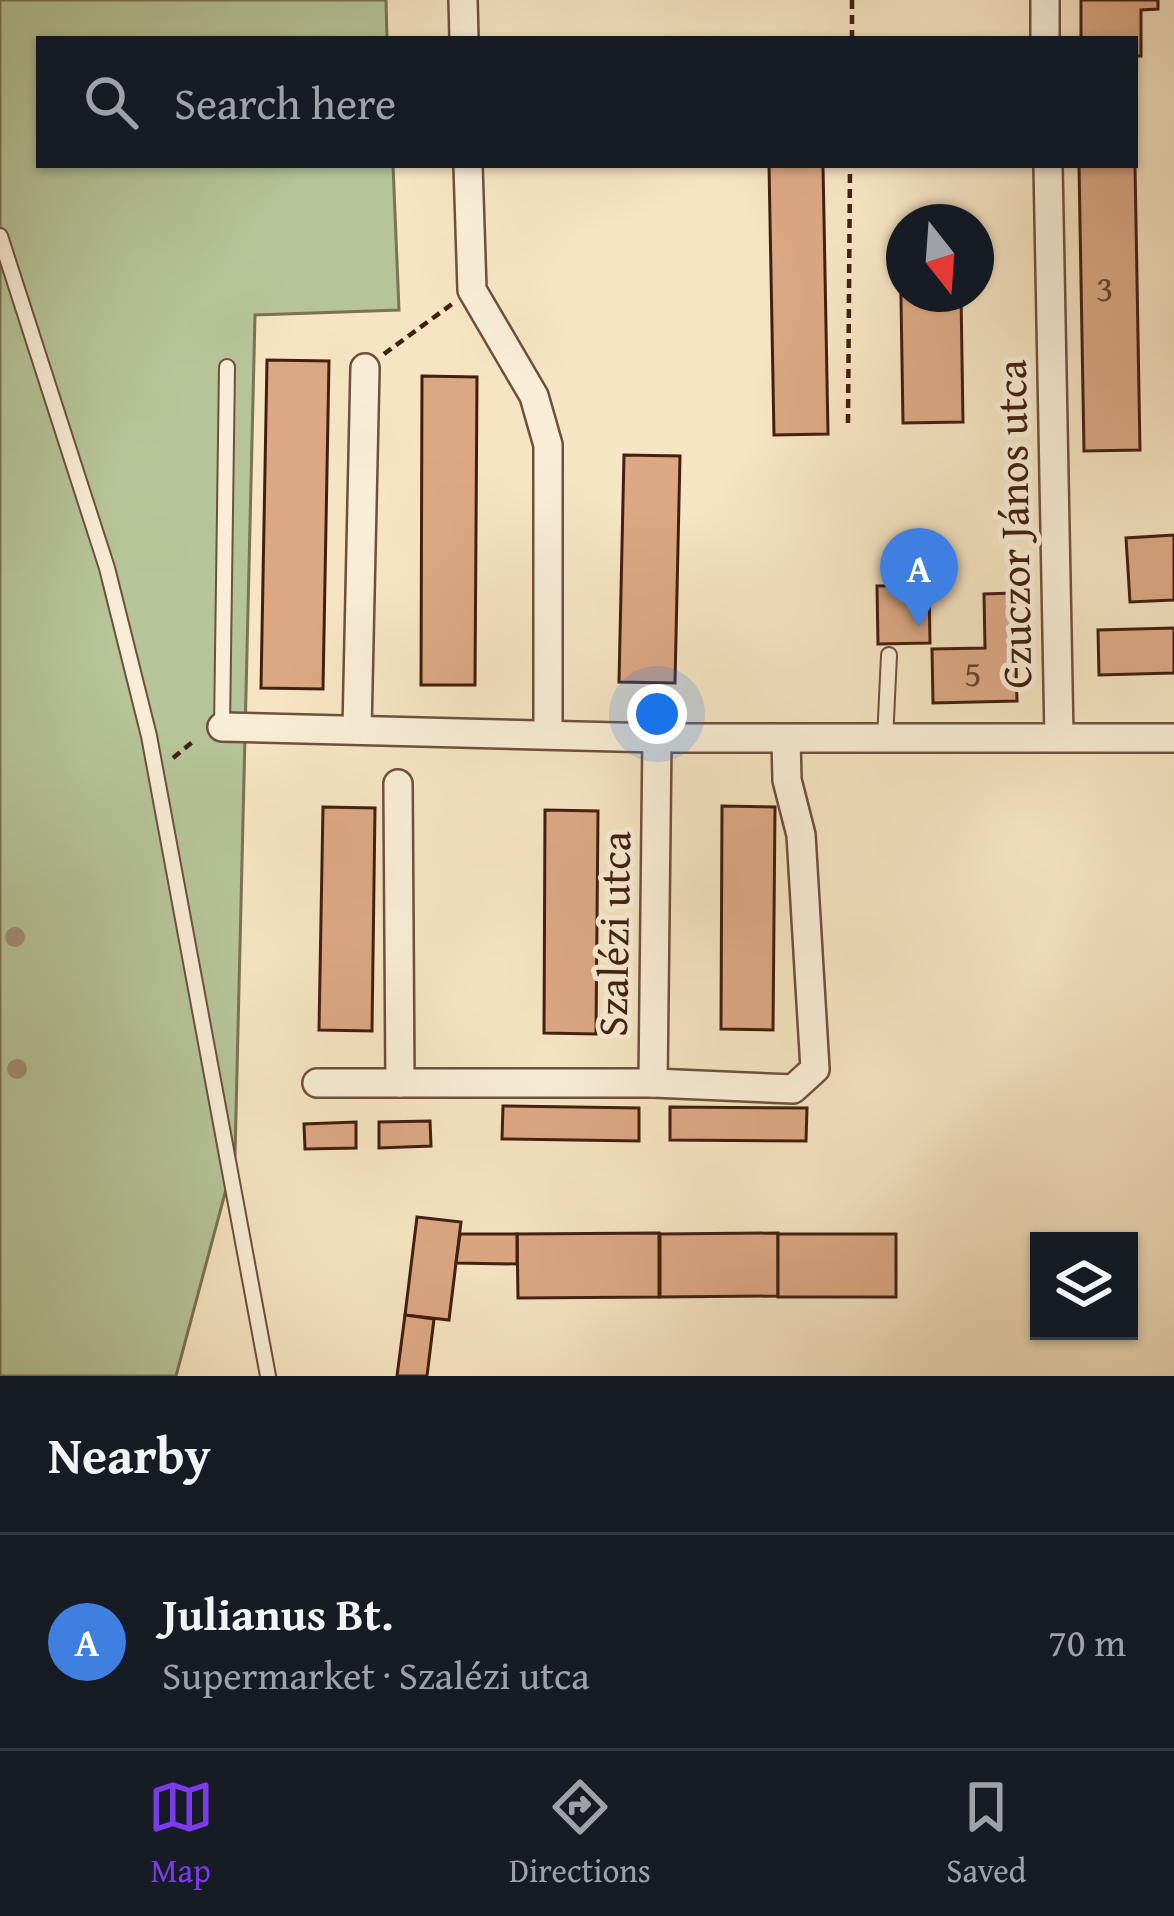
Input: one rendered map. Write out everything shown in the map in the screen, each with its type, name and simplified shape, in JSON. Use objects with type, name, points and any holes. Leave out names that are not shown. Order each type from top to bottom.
[{"type":"street","points":[[463,0],[464,36]]},
{"type":"street","points":[[1045,0],[1045,36]]},
{"type":"street","points":[[468,168],[472,290],[534,396],[548,445],[548,734]]},
{"type":"street","name":"Czuczor János utca","points":[[1048,168],[1059,737]]},
{"type":"street","points":[[357,730],[364,368]]},
{"type":"street","points":[[222,727],[357,730],[398,758],[548,734],[885,740],[1174,738]]},
{"type":"street","name":"Szalézi utca","points":[[317,1083],[653,1083],[657,738]]},
{"type":"street","points":[[653,1083],[793,1089],[815,1069],[801,835],[787,780],[786,739]]},
{"type":"street","points":[[398,758],[400,1083]]},
{"type":"lane","points":[[0,236],[107,568],[157,782],[268,1376]]},
{"type":"lane","points":[[222,727],[227,367]]},
{"type":"lane","points":[[885,740],[889,655]]},
{"type":"path","points":[[851,36],[852,0]]},
{"type":"path","points":[[848,423],[850,168]]},
{"type":"path","points":[[364,368],[472,290]]},
{"type":"path","points":[[157,782],[181,746],[222,727]]},
{"type":"green space","points":[[0,0],[386,0],[387,36],[36,36],[36,168],[393,168],[399,310],[255,315],[235,1156],[176,1376],[0,1376]]},
{"type":"building","points":[[1081,0],[1158,0],[1158,9],[1141,10],[1141,56],[1138,36],[1081,36]]},
{"type":"building","points":[[769,168],[823,168],[828,434],[774,435]]},
{"type":"building","points":[[1079,168],[1135,168],[1140,450],[1084,451]]},
{"type":"building","points":[[901,312],[961,312],[963,422],[903,423]]},
{"type":"building","points":[[267,360],[329,361],[323,689],[261,688]]},
{"type":"building","points":[[422,376],[477,377],[475,685],[421,685]]},
{"type":"building","points":[[624,455],[680,456],[675,683],[619,682]]},
{"type":"building","points":[[1174,535],[1174,600],[1130,602],[1126,538]]},
{"type":"building","points":[[900,560],[929,560],[929,585],[900,585]]},
{"type":"building","points":[[929,585],[930,643],[878,644],[877,586]]},
{"type":"building","points":[[1014,593],[1017,701],[933,703],[932,649],[985,648],[984,594]]},
{"type":"building","points":[[1174,628],[1174,673],[1099,675],[1098,630]]},
{"type":"building","points":[[722,806],[775,807],[773,1030],[721,1029]]},
{"type":"building","points":[[323,807],[375,808],[372,1031],[319,1030]]},
{"type":"building","points":[[545,810],[598,811],[596,1034],[544,1033]]},
{"type":"building","points":[[503,1106],[639,1108],[639,1141],[502,1139]]},
{"type":"building","points":[[670,1107],[807,1108],[806,1141],[670,1140]]},
{"type":"building","points":[[430,1121],[431,1146],[379,1148],[379,1122]]},
{"type":"building","points":[[356,1122],[356,1148],[305,1149],[304,1124]]},
{"type":"building","points":[[417,1217],[461,1222],[449,1320],[405,1315]]},
{"type":"building","points":[[659,1233],[659,1297],[518,1298],[517,1234]]},
{"type":"building","points":[[778,1233],[778,1296],[660,1297],[660,1234]]},
{"type":"building","points":[[460,1234],[517,1234],[517,1264],[456,1263]]},
{"type":"building","points":[[778,1234],[896,1234],[896,1297],[778,1297]]},
{"type":"building","points":[[405,1315],[434,1319],[427,1376],[397,1376]]},
{"type":"place","name":"Julianus Bt.","points":[[919,627]]}]
